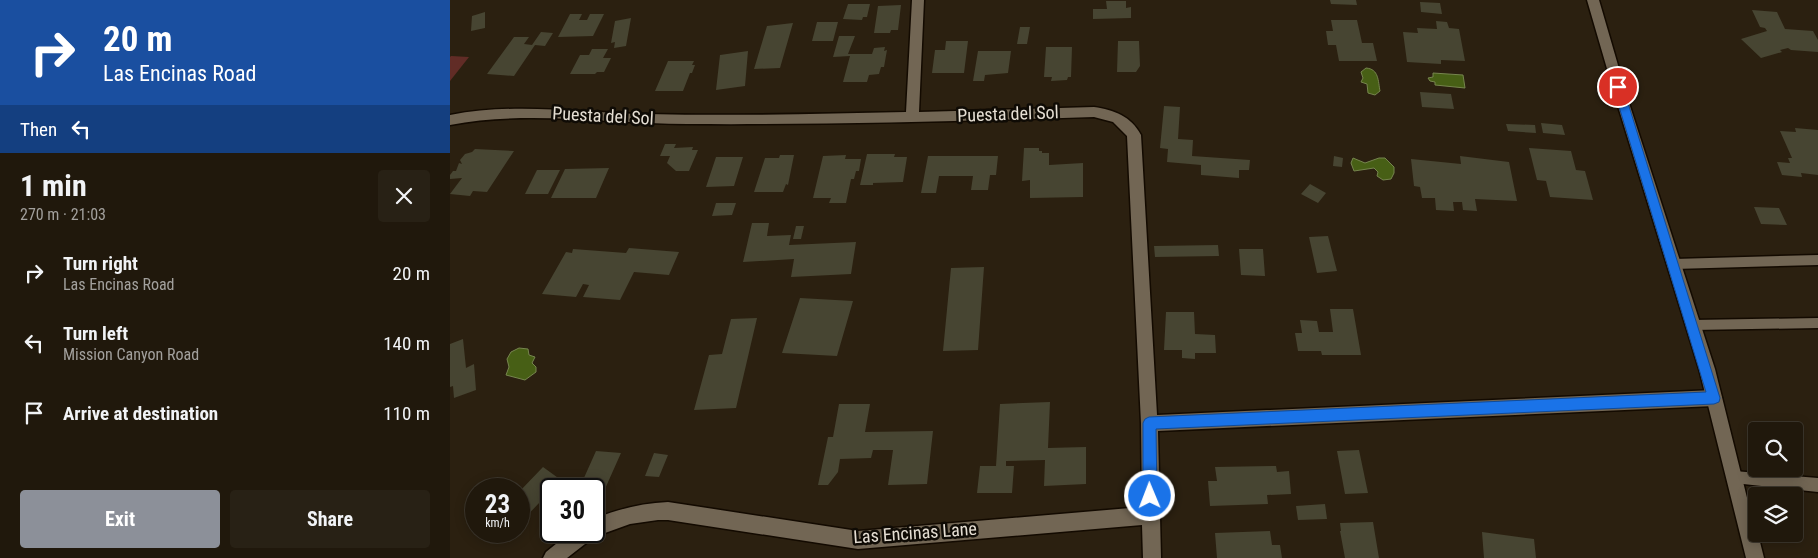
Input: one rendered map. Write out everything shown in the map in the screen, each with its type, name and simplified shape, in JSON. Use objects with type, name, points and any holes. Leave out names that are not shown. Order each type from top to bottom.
[{"type":"street","points":[[912,117],[918,0]]},
{"type":"street","points":[[1593,0],[1623,103],[1693,325],[1714,398],[1755,558]]},
{"type":"street","name":"Puesta del Sol","points":[[450,120],[492,113],[526,112],[646,119],[912,117],[1094,112],[1114,116],[1130,127],[1134,135],[1149,423],[1152,558]]},
{"type":"street","points":[[1149,423],[1714,398]]},
{"type":"street","name":"Las Encinas Lane","points":[[605,523],[640,512],[668,511],[858,540],[1150,515]]},
{"type":"street","points":[[559,552],[571,543]]},
{"type":"lane","points":[[1674,264],[1818,260]]},
{"type":"lane","points":[[1693,325],[1818,323]]},
{"type":"lane","points":[[1734,477],[1818,485]]},
{"type":"shaded area","points":[[450,57],[469,57],[450,81]]},
{"type":"shaded area","points":[[1366,68],[1376,73],[1377,76],[1380,91],[1375,95],[1368,93],[1367,84],[1361,82],[1363,78],[1361,72]]},
{"type":"shaded area","points":[[1433,73],[1463,75],[1465,88],[1435,85],[1435,82],[1430,81],[1428,78],[1433,77]]},
{"type":"shaded area","points":[[1353,158],[1365,163],[1385,158],[1394,167],[1394,173],[1391,179],[1383,180],[1377,176],[1378,172],[1374,168],[1354,171],[1351,163]]},
{"type":"shaded area","points":[[519,348],[528,349],[529,355],[535,357],[532,363],[536,367],[536,372],[525,380],[506,375],[509,367],[507,359],[511,352]]},
{"type":"building","points":[[1330,0],[1356,0],[1357,5],[1331,4]]},
{"type":"building","points":[[1106,1],[1126,1],[1126,8],[1131,7],[1131,18],[1093,19],[1093,9],[1107,9]]},
{"type":"building","points":[[1420,2],[1440,3],[1442,14],[1421,12]]},
{"type":"building","points":[[848,4],[870,4],[867,17],[863,17],[862,20],[843,19]]},
{"type":"building","points":[[901,5],[898,30],[891,30],[890,33],[874,33],[878,6]]},
{"type":"building","points":[[1752,10],[1777,12],[1785,29],[1813,31],[1818,40],[1818,52],[1791,50],[1788,48],[1780,50],[1782,52],[1761,58],[1741,39],[1767,31],[1765,28],[1760,27]]},
{"type":"building","points":[[485,12],[485,28],[471,31],[472,16]]},
{"type":"building","points":[[570,14],[582,14],[579,20],[587,20],[590,14],[604,14],[593,36],[558,37]]},
{"type":"building","points":[[631,18],[626,46],[614,48],[615,42],[611,43],[615,21]]},
{"type":"building","points":[[1331,20],[1357,20],[1362,43],[1373,43],[1377,61],[1339,61],[1336,45],[1328,45],[1326,31],[1333,31]]},
{"type":"building","points":[[1436,21],[1447,22],[1449,28],[1459,29],[1465,61],[1441,60],[1441,64],[1407,62],[1403,32],[1418,33],[1417,28],[1437,29]]},
{"type":"building","points":[[817,22],[838,22],[833,41],[812,41]]},
{"type":"building","points":[[793,23],[780,68],[754,69],[767,26]]},
{"type":"building","points":[[1020,27],[1030,27],[1027,44],[1017,44]]},
{"type":"building","points":[[541,32],[553,33],[545,46],[535,45],[514,76],[487,74],[514,37],[529,37],[524,44],[532,45]]},
{"type":"building","points":[[839,36],[855,36],[848,54],[872,54],[874,48],[885,47],[884,51],[887,50],[884,67],[881,67],[879,74],[869,75],[867,82],[843,82],[850,56],[833,57]]},
{"type":"building","points":[[946,41],[968,41],[964,73],[932,73],[935,50],[945,50]]},
{"type":"building","points":[[1118,41],[1139,41],[1140,66],[1136,72],[1117,72]]},
{"type":"building","points":[[1046,47],[1072,47],[1071,77],[1068,77],[1067,80],[1051,81],[1052,77],[1044,77]]},
{"type":"building","points":[[592,49],[608,49],[603,58],[611,58],[604,72],[570,74],[580,55],[589,55]]},
{"type":"building","points":[[748,51],[745,86],[716,90],[720,55]]},
{"type":"building","points":[[978,51],[1011,51],[1008,73],[985,75],[984,81],[973,81]]},
{"type":"building","points":[[668,61],[694,61],[692,65],[695,65],[683,91],[655,91]]},
{"type":"building","points":[[1420,92],[1451,94],[1454,109],[1422,107]]},
{"type":"building","points":[[1164,106],[1180,107],[1178,139],[1193,140],[1192,156],[1250,160],[1249,170],[1239,170],[1239,178],[1201,175],[1201,165],[1167,162],[1168,149],[1160,148]]},
{"type":"building","points":[[1541,123],[1562,125],[1565,135],[1543,133]]},
{"type":"building","points":[[1506,124],[1535,125],[1536,133],[1508,131]]},
{"type":"building","points":[[1795,128],[1818,130],[1818,175],[1801,173],[1802,177],[1782,175],[1777,162],[1790,163],[1788,158],[1792,158],[1780,131],[1796,132]]},
{"type":"building","points":[[665,144],[676,144],[674,148],[693,147],[692,150],[698,150],[689,171],[676,171],[667,163],[670,156],[660,156]]},
{"type":"building","points":[[1024,148],[1039,148],[1039,151],[1042,151],[1042,153],[1049,153],[1049,165],[1083,163],[1083,197],[1030,198],[1030,180],[1022,181]]},
{"type":"building","points":[[1529,148],[1571,151],[1576,170],[1585,171],[1593,200],[1550,197],[1546,181],[1537,180]]},
{"type":"building","points":[[475,149],[514,151],[487,192],[473,191],[470,196],[450,194],[462,178],[450,179],[450,175],[453,171],[456,171],[459,163],[462,164],[460,160],[465,154]]},
{"type":"building","points":[[867,154],[895,154],[894,157],[907,157],[903,182],[860,185]]},
{"type":"building","points":[[780,155],[794,155],[788,185],[786,184],[783,192],[754,192],[765,158],[779,158]]},
{"type":"building","points":[[846,155],[845,159],[861,159],[859,171],[856,171],[854,179],[851,179],[846,203],[829,203],[831,198],[813,198],[823,156]]},
{"type":"building","points":[[928,156],[998,156],[996,175],[990,175],[988,190],[971,190],[973,176],[939,176],[936,193],[921,193]]},
{"type":"building","points":[[1334,156],[1343,158],[1342,167],[1333,166]]},
{"type":"building","points":[[1460,156],[1509,162],[1517,201],[1475,199],[1477,211],[1463,210],[1462,202],[1453,202],[1454,211],[1436,210],[1435,198],[1422,198],[1420,187],[1414,186],[1411,159],[1461,164]]},
{"type":"building","points":[[716,157],[743,157],[734,186],[706,187]]},
{"type":"building","points":[[609,168],[596,198],[551,198],[565,169]]},
{"type":"building","points":[[537,170],[560,170],[548,194],[525,194]]},
{"type":"building","points":[[1310,184],[1326,193],[1318,203],[1301,194]]},
{"type":"building","points":[[716,203],[736,203],[732,215],[712,216]]},
{"type":"building","points":[[1754,207],[1779,208],[1787,225],[1761,224]]},
{"type":"building","points":[[752,223],[769,223],[767,236],[791,235],[789,245],[856,242],[851,274],[791,277],[794,259],[743,262]]},
{"type":"building","points":[[796,226],[804,226],[801,239],[793,239]]},
{"type":"building","points":[[1328,236],[1337,271],[1317,273],[1309,237]]},
{"type":"building","points":[[1218,245],[1219,256],[1155,257],[1154,246]]},
{"type":"building","points":[[629,248],[679,252],[669,275],[634,272],[620,300],[583,297],[589,285],[583,284],[576,297],[542,294],[566,252],[572,253],[573,249],[626,253]]},
{"type":"building","points":[[1239,249],[1263,249],[1265,276],[1241,275]]},
{"type":"building","points":[[984,267],[978,350],[943,351],[951,268]]},
{"type":"building","points":[[800,298],[853,301],[837,356],[782,353]]},
{"type":"building","points":[[1330,309],[1353,309],[1361,355],[1322,355],[1321,351],[1298,351],[1295,333],[1302,333],[1300,320],[1317,321],[1319,332],[1333,332]]},
{"type":"building","points":[[1166,312],[1194,312],[1195,334],[1215,335],[1216,353],[1195,353],[1195,359],[1182,358],[1182,350],[1164,350]]},
{"type":"building","points":[[757,318],[736,408],[694,410],[709,355],[722,354],[731,319]]},
{"type":"building","points":[[463,339],[466,368],[474,364],[476,390],[454,398],[453,386],[450,387],[450,344]]},
{"type":"building","points":[[1050,402],[1048,448],[1086,447],[1086,484],[1044,486],[1045,460],[1006,461],[1006,466],[1014,466],[1012,493],[977,493],[980,466],[996,466],[1000,404]]},
{"type":"building","points":[[839,404],[870,404],[865,432],[933,431],[927,484],[888,485],[893,450],[873,450],[871,458],[840,459],[838,472],[828,485],[818,485],[828,437],[833,437]]},
{"type":"building","points":[[1359,450],[1368,493],[1345,494],[1337,451]]},
{"type":"building","points":[[596,451],[621,453],[605,489],[605,478],[584,478]]},
{"type":"building","points":[[654,453],[668,455],[659,477],[645,476]]},
{"type":"building","points":[[1276,466],[1277,472],[1289,471],[1291,494],[1267,495],[1268,504],[1210,506],[1208,481],[1217,481],[1215,467]]},
{"type":"building","points":[[543,467],[558,478],[540,478],[540,502],[530,512],[530,481]]},
{"type":"building","points":[[1325,504],[1327,519],[1298,520],[1296,506]]},
{"type":"building","points":[[1373,522],[1379,558],[1345,558],[1340,523]]},
{"type":"building","points":[[1270,531],[1272,545],[1280,545],[1282,558],[1217,558],[1215,533]]},
{"type":"building","points":[[1482,532],[1534,539],[1536,558],[1484,558]]},
{"type":"route","points":[[1150,496],[1149,423],[1714,398],[1707,369],[1618,87]]}]
